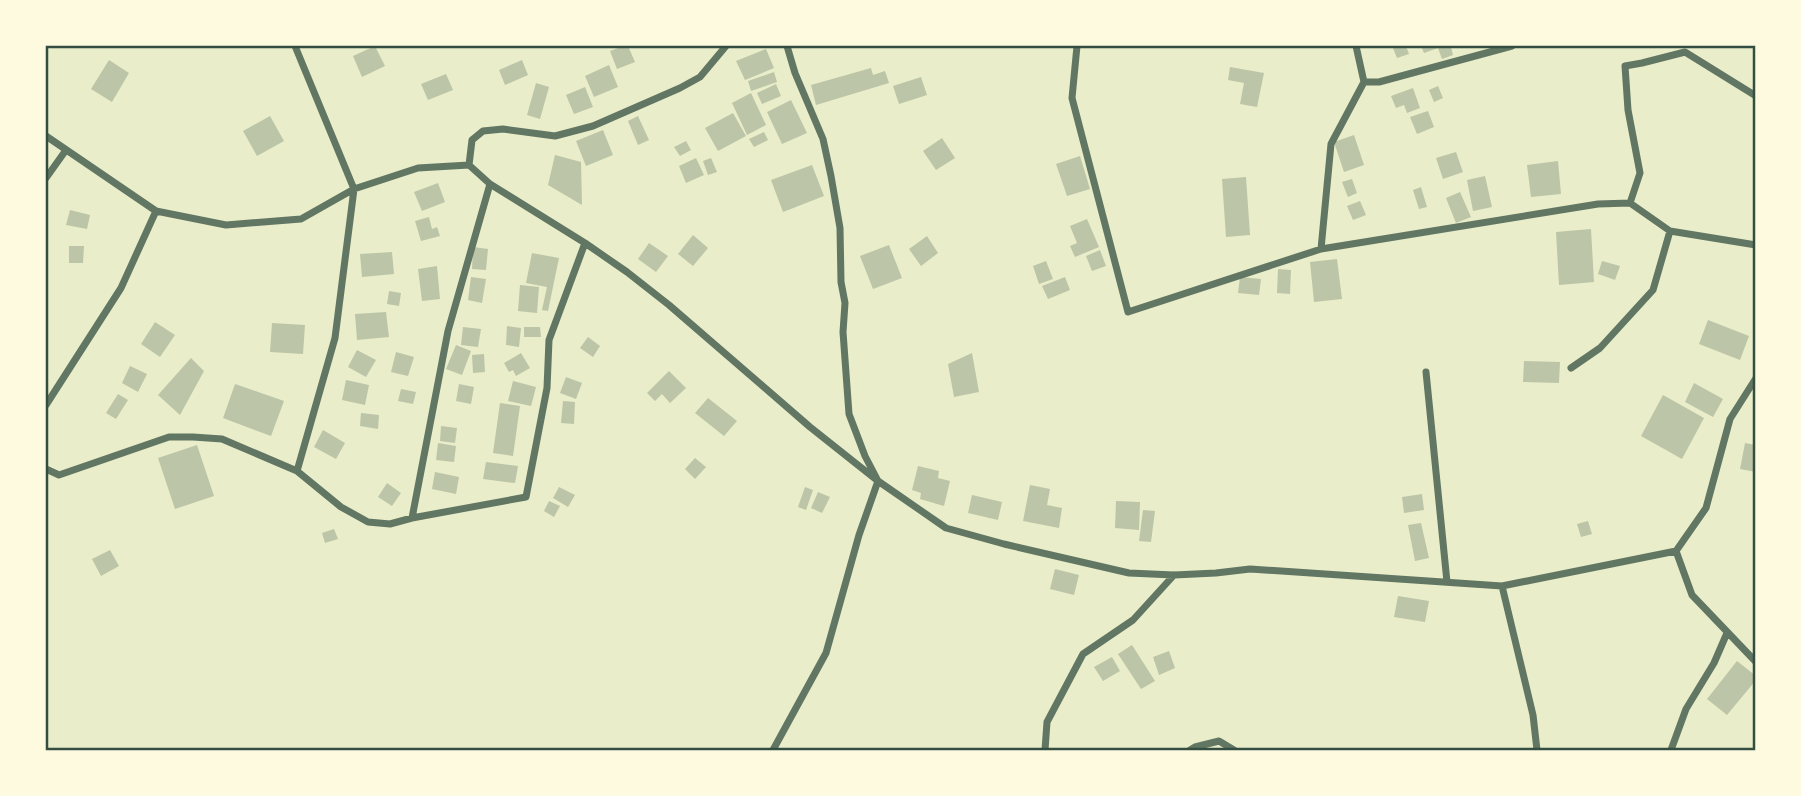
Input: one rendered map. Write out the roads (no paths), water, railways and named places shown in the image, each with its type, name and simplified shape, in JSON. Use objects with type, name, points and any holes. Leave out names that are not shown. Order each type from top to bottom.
[{"type":"street","points":[[295,46],[354,189],[335,338],[297,471]]},
{"type":"street","points":[[468,165],[472,139],[483,131],[503,129],[555,136],[593,126],[700,77],[726,46]]},
{"type":"street","points":[[774,751],[826,653],[859,535],[878,481],[849,414],[840,228],[831,176],[823,139],[795,73],[787,46]]},
{"type":"street","points":[[1077,46],[1072,98],[1128,312],[1321,249],[1598,204],[1630,203],[1670,231],[1755,245]]},
{"type":"street","points":[[1321,249],[1331,144],[1364,82],[1356,46]]},
{"type":"street","points":[[1473,46],[1476,55]]},
{"type":"street","points":[[1364,82],[1379,82],[1512,46]]},
{"type":"street","points":[[1630,203],[1640,173],[1628,110],[1625,66],[1685,52],[1755,96]]},
{"type":"street","points":[[46,136],[156,211],[226,225],[301,219],[354,189],[418,168],[468,165],[490,184],[627,272],[810,427],[878,481],[946,528],[1129,573],[1174,575],[1250,569],[1502,586],[1676,551],[1706,508],[1730,419],[1755,378]]},
{"type":"street","points":[[46,178],[66,150]]},
{"type":"street","points":[[412,518],[448,331],[490,184]]},
{"type":"street","points":[[46,405],[121,288],[156,211]]},
{"type":"street","points":[[1571,368],[1600,348],[1653,290],[1670,231]]},
{"type":"street","points":[[46,469],[59,475],[169,437],[193,437],[222,439],[297,471],[341,507],[368,522],[390,524],[526,498],[547,388],[549,340],[585,243]]},
{"type":"street","points":[[1426,372],[1447,582]]},
{"type":"street","points":[[1676,551],[1692,595],[1755,662]]},
{"type":"street","points":[[1045,751],[1046,722],[1083,654],[1133,620],[1174,575]]},
{"type":"street","points":[[1502,586],[1533,715],[1537,751]]},
{"type":"street","points":[[1671,751],[1686,709],[1714,663],[1727,633]]},
{"type":"street","points":[[1190,751],[1195,747],[1219,741],[1234,751]]}]
